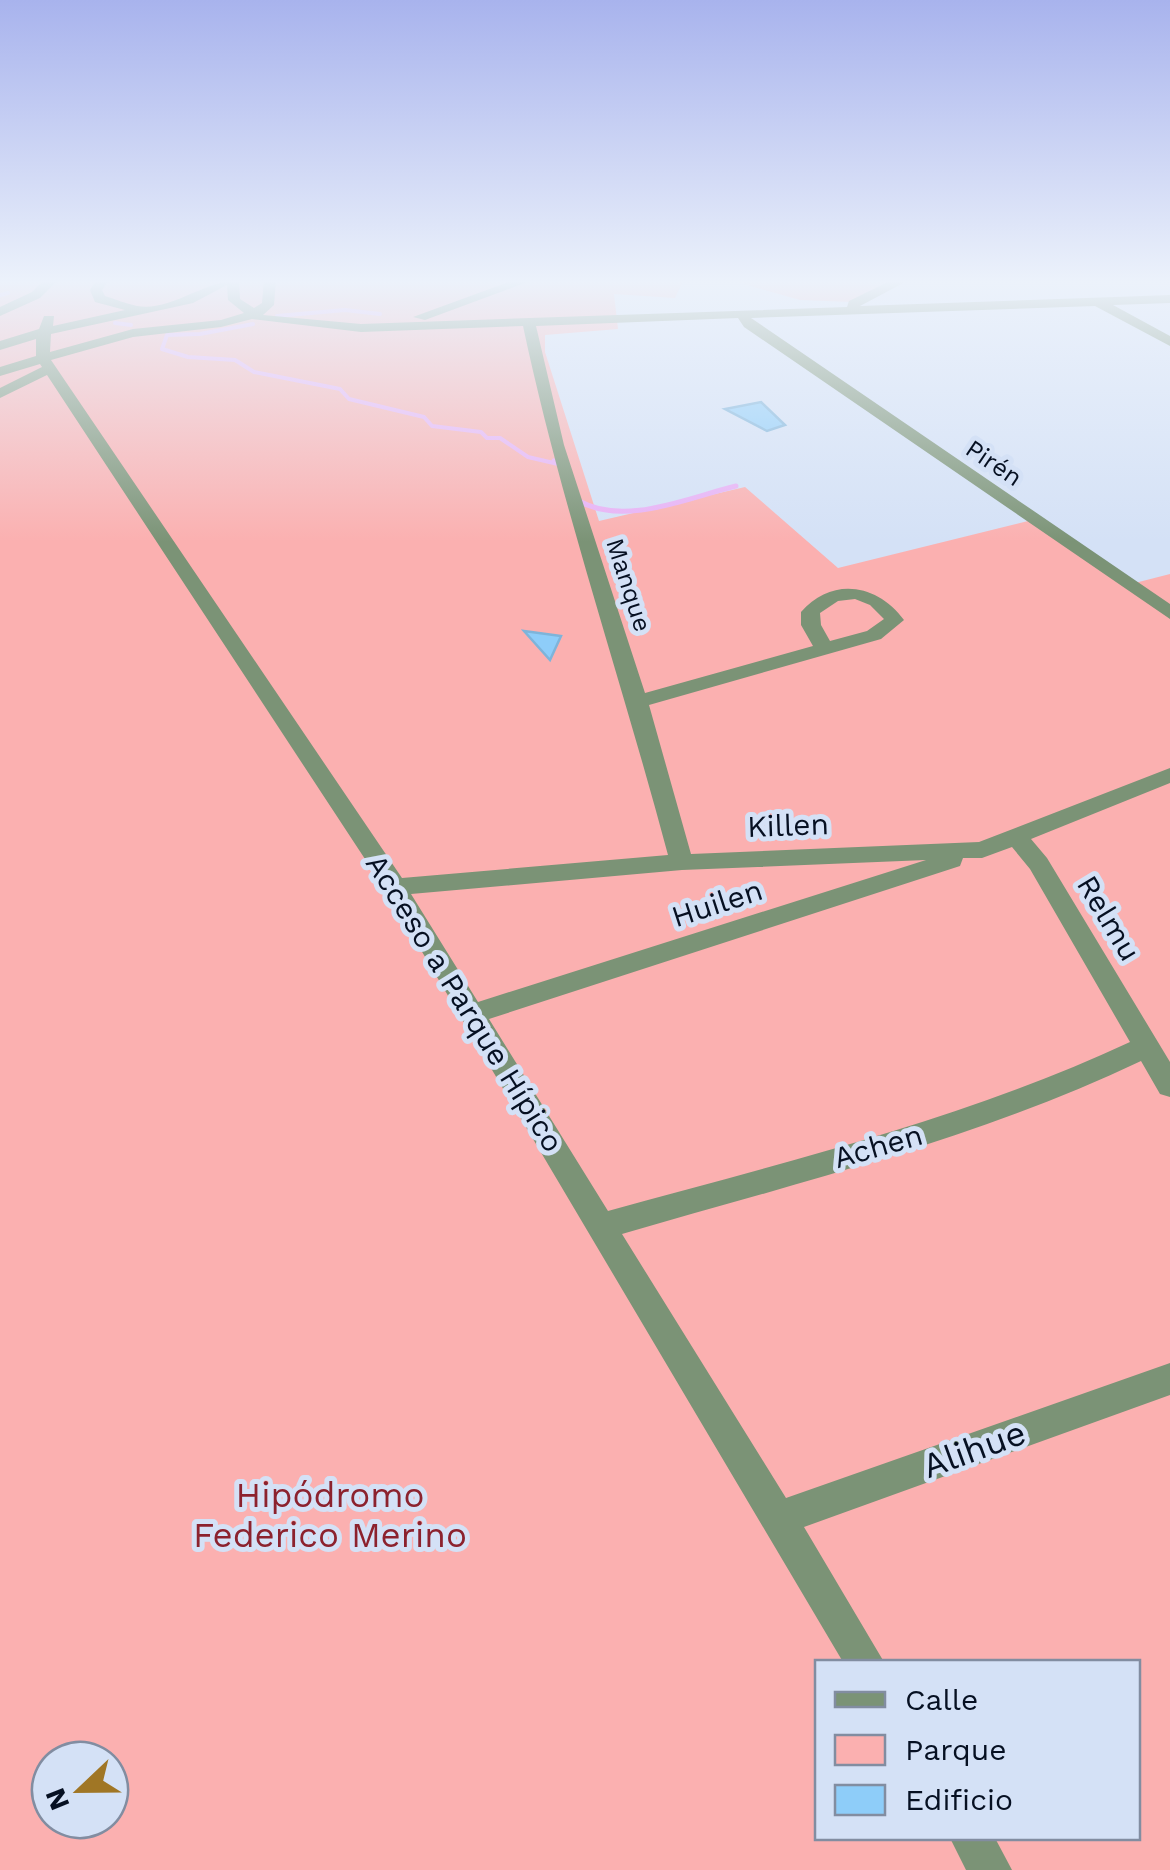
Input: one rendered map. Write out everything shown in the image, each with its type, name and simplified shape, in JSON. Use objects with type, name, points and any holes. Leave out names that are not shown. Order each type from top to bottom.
[{"type":"street","points":[[0,394],[24,367]]},
{"type":"street","name":"Acceso a Parque Hípico","points":[[68,367],[395,886],[864,1660]]},
{"type":"street","name":"Manque","points":[[539,367],[556,445],[638,702],[682,862]]},
{"type":"street","name":"Pirén","points":[[810,367],[1170,613]]},
{"type":"street","points":[[638,702],[824,648]]},
{"type":"street","name":"Killen","points":[[395,886],[682,862],[982,850],[1170,774]]},
{"type":"street","name":"Relmu","points":[[1017,838],[1039,864],[1170,1086]]},
{"type":"street","name":"Huilen","points":[[472,1014],[982,850]]},
{"type":"street","name":"Achen","points":[[602,1226],[956,1123],[1106,1067],[1147,1046]]},
{"type":"street","name":"Alihue","points":[[778,1519],[1170,1379]]},
{"type":"street","points":[[973,1840],[991,1870]]},
{"type":"green space","name":"Hipódromo Federico Merino","points":[[0,367],[550,367],[599,521],[745,487],[838,568],[1032,520],[1127,585],[1170,574],[1170,1870],[0,1870]]},
{"type":"building","points":[[761,402],[785,425],[767,431],[725,409]]},
{"type":"building","points":[[524,631],[561,636],[550,660]]},
{"type":"waterway","points":[[247,367],[340,389],[349,399],[424,417],[432,426],[481,432],[487,438],[500,438],[528,457],[558,464]]},
{"type":"waterway","points":[[554,461],[564,467]]},
{"type":"waterway","points":[[579,501],[597,508],[636,511],[736,486]]}]
